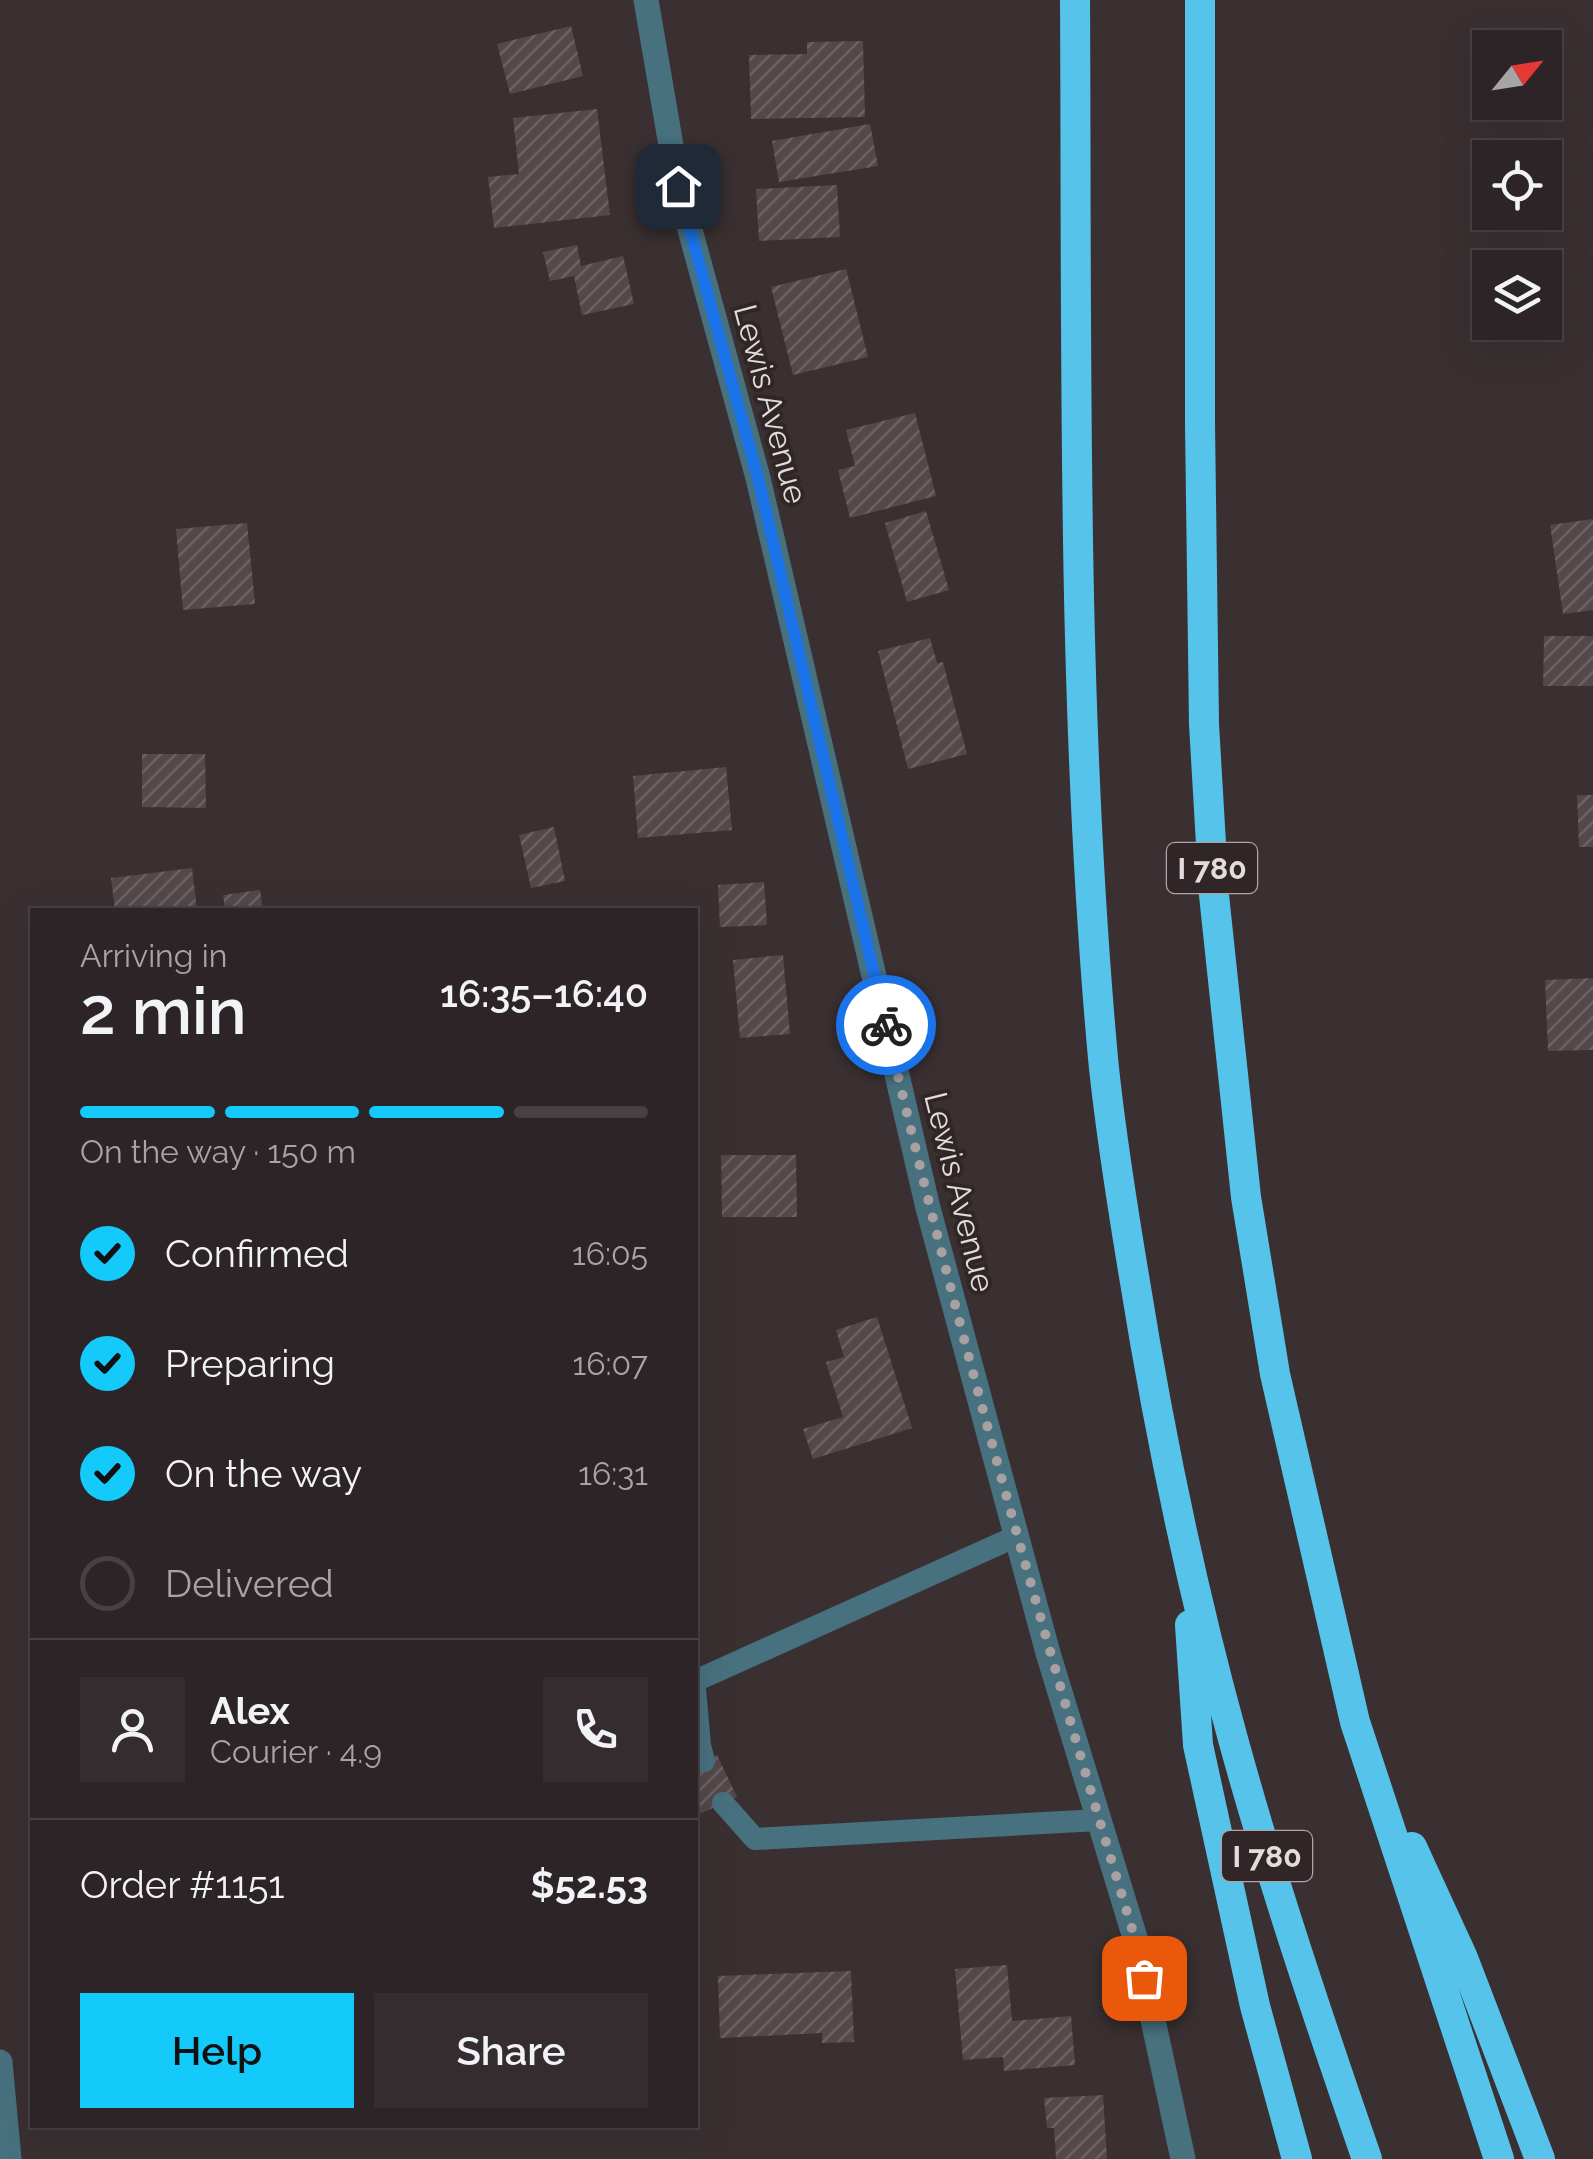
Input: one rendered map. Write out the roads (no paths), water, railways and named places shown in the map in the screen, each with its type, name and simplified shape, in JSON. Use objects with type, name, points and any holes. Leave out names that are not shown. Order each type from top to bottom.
[{"type":"highway","name":"I 780","points":[[1075,0],[1078,537],[1085,790],[1103,1061],[1149,1368],[1185,1547],[1233,1739],[1298,1958],[1367,2159]]},
{"type":"highway","name":"I 780","points":[[1200,0],[1204,724],[1216,912],[1246,1198],[1275,1374],[1355,1722],[1499,2159]]},
{"type":"highway","points":[[1185,1547],[1198,1744],[1254,2006],[1297,2159]]},
{"type":"highway","points":[[1355,1722],[1464,1958],[1540,2159]]},
{"type":"street","name":"Lewis Avenue","points":[[646,0],[678,186],[758,478],[928,1208],[1017,1536],[1136,1942],[1183,2159]]},
{"type":"street","points":[[0,2062],[9,2159]]},
{"type":"lane","points":[[698,1680],[1017,1536]]},
{"type":"lane","points":[[698,1713],[704,1761]]},
{"type":"lane","points":[[724,1803],[755,1839],[1099,1820]]}]
